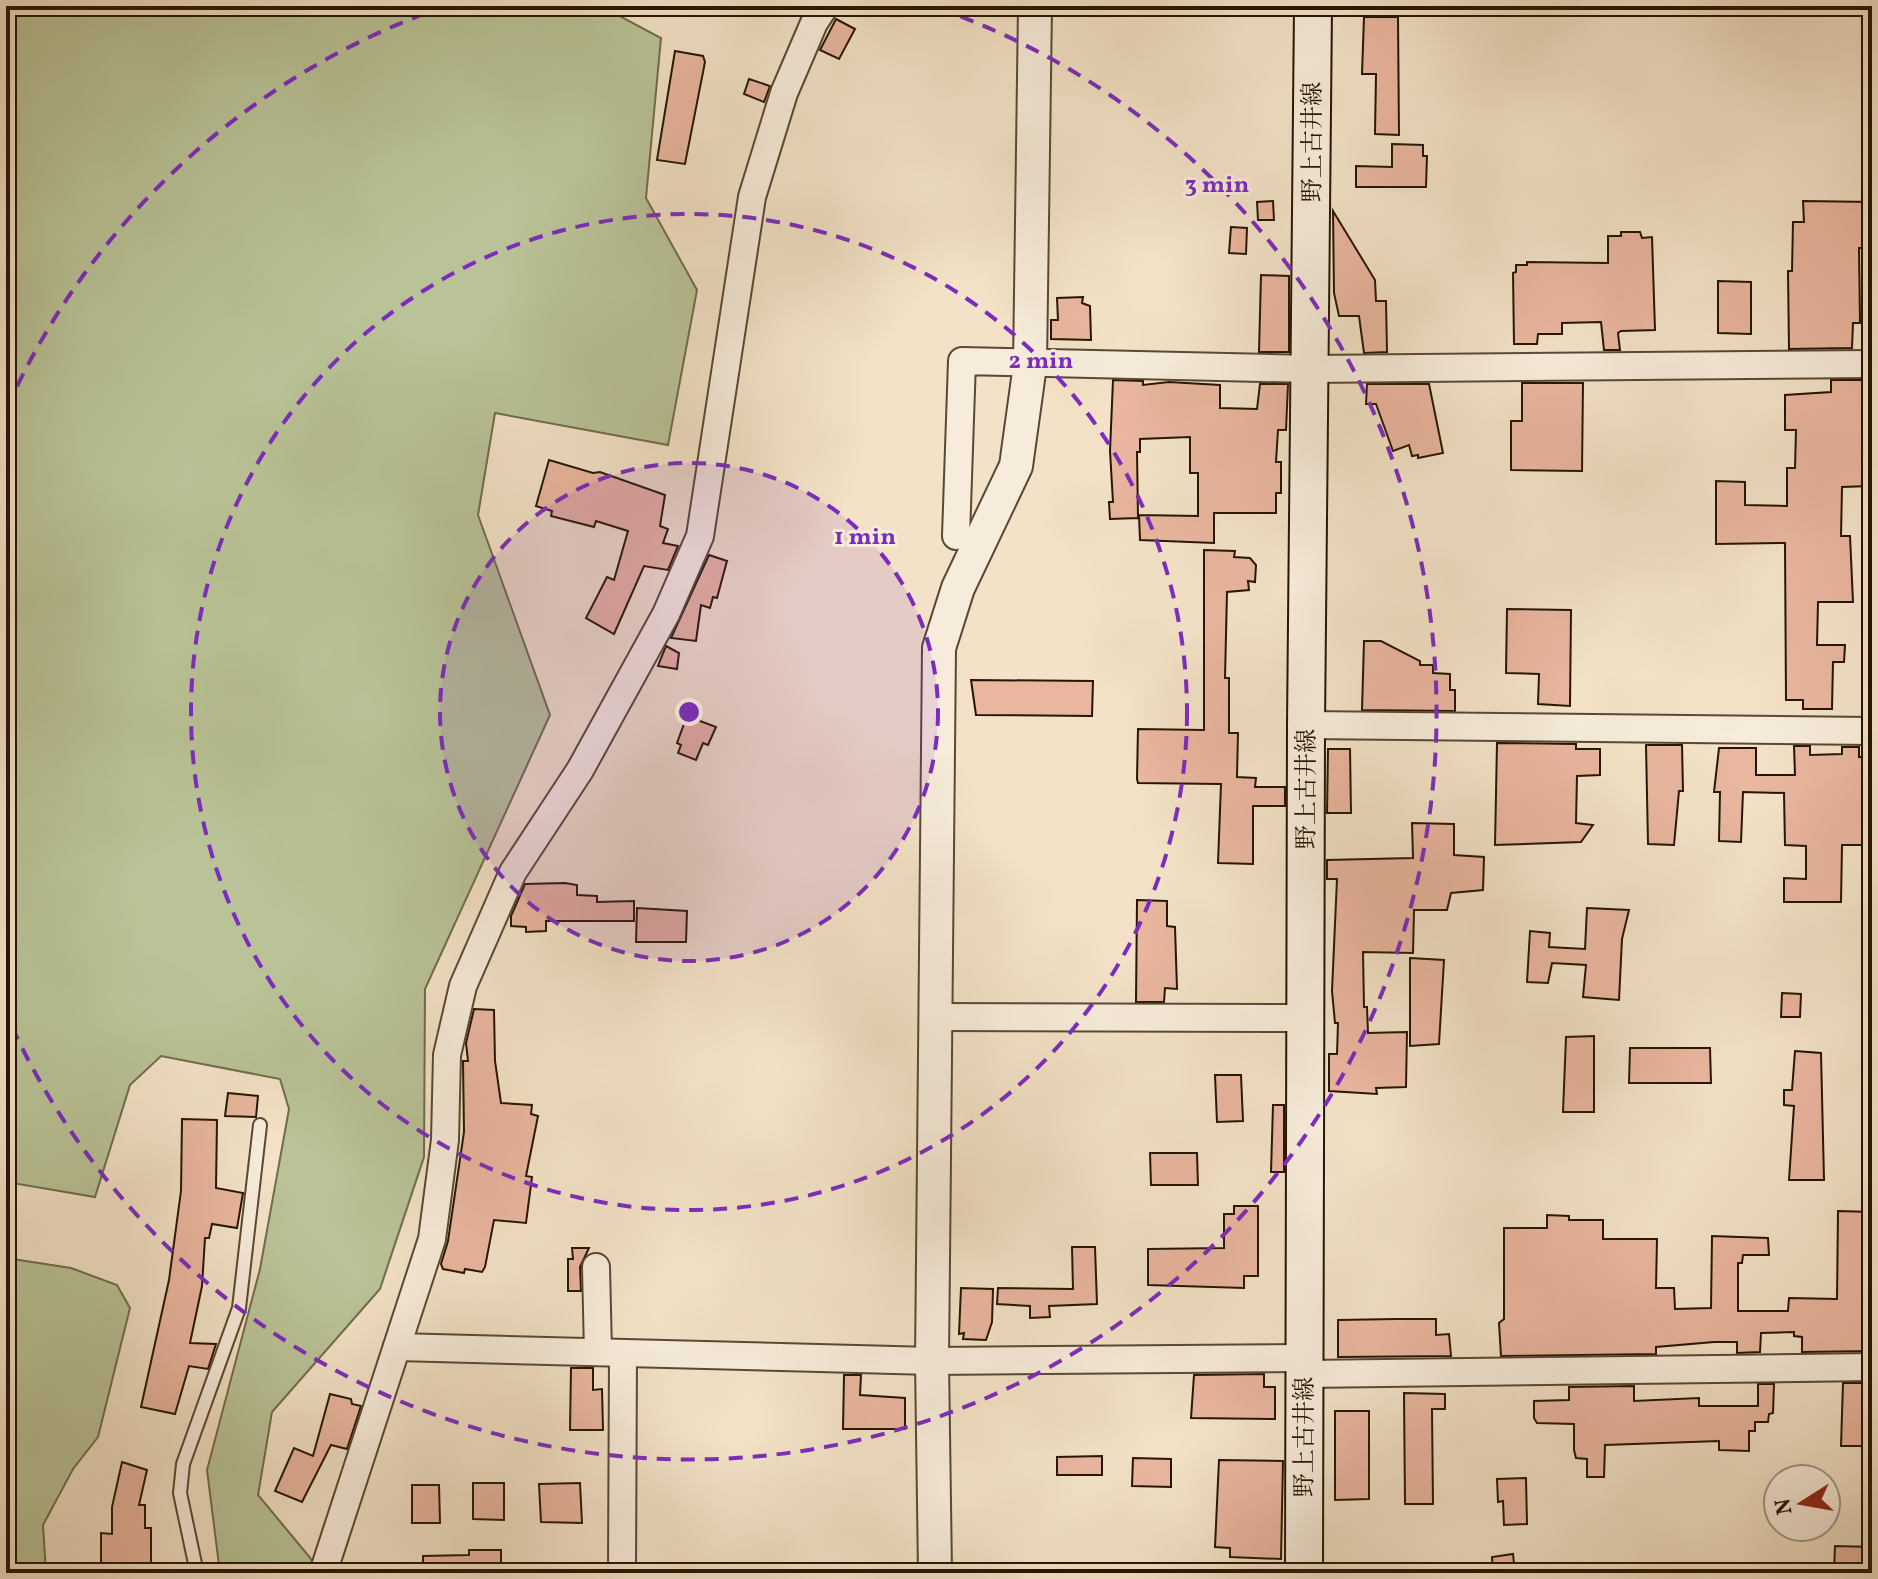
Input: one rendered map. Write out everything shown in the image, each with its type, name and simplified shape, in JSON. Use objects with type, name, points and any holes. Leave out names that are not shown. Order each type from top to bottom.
[{"type":"main road","name":"野上古井線","points":[[1304,1573],[1306,725],[1313,6]]},
{"type":"street","points":[[323,1573],[432,1239],[445,1140],[447,1055],[463,986],[513,872],[580,770],[666,614],[700,536],[752,197],[784,93],[814,23],[825,6]]},
{"type":"street","points":[[935,1573],[932,1361],[939,648],[958,588],[1016,466],[1030,365],[1035,6]]},
{"type":"street","points":[[956,536],[962,361],[1030,365],[1310,369],[1872,364]]},
{"type":"street","points":[[1306,725],[1872,731]]},
{"type":"street","points":[[935,1017],[1307,1018]]},
{"type":"street","points":[[596,1267],[611,1354],[622,1573]]},
{"type":"street","points":[[397,1347],[932,1361],[1304,1366],[1872,1367]]},
{"type":"lane","points":[[197,1573],[180,1493],[183,1464],[239,1308],[260,1125]]},
{"type":"green space","points":[[6,6],[601,6],[661,38],[646,198],[697,290],[668,445],[495,413],[478,515],[550,715],[425,989],[424,1157],[380,1289],[272,1412],[258,1495],[312,1560],[308,1573],[220,1573],[207,1470],[260,1269],[289,1109],[280,1079],[161,1056],[130,1085],[95,1197],[6,1182]]},
{"type":"green space","points":[[6,1258],[71,1268],[117,1285],[130,1308],[98,1437],[73,1469],[43,1525],[46,1573],[6,1573]]},
{"type":"building","points":[[1364,17],[1398,17],[1399,135],[1375,134],[1376,74],[1362,74]]},
{"type":"building","points":[[836,19],[855,29],[839,59],[820,50]]},
{"type":"building","points":[[675,51],[703,56],[705,62],[685,164],[657,160]]},
{"type":"building","points":[[749,79],[770,86],[764,102],[744,94]]},
{"type":"building","points":[[1392,144],[1423,145],[1423,156],[1427,156],[1426,187],[1356,187],[1356,166],[1392,167]]},
{"type":"building","points":[[1273,201],[1274,220],[1258,220],[1257,202]]},
{"type":"building","points":[[1803,201],[1872,202],[1872,248],[1859,248],[1860,323],[1853,323],[1852,348],[1789,349],[1788,271],[1792,271],[1793,222],[1804,222]]},
{"type":"building","points":[[1333,211],[1375,280],[1376,301],[1386,301],[1387,352],[1364,353],[1359,316],[1339,316],[1334,293]]},
{"type":"building","points":[[1231,227],[1247,228],[1246,254],[1229,253]]},
{"type":"building","points":[[1621,232],[1640,232],[1642,238],[1652,237],[1655,330],[1621,331],[1618,333],[1620,350],[1604,350],[1601,322],[1562,323],[1562,334],[1538,334],[1537,344],[1514,344],[1513,273],[1516,272],[1516,265],[1527,265],[1527,262],[1608,263],[1608,236],[1621,236]]},
{"type":"building","points":[[1261,275],[1289,276],[1289,352],[1259,352]]},
{"type":"building","points":[[1718,281],[1751,282],[1751,334],[1718,333]]},
{"type":"building","points":[[1083,297],[1082,303],[1090,306],[1091,340],[1051,339],[1051,320],[1058,320],[1057,298]]},
{"type":"building","points":[[1113,380],[1143,381],[1143,385],[1169,382],[1220,385],[1220,408],[1257,409],[1260,384],[1288,384],[1286,430],[1278,430],[1276,462],[1281,462],[1281,493],[1276,493],[1276,513],[1214,513],[1214,543],[1140,540],[1139,515],[1198,516],[1198,473],[1190,473],[1190,437],[1140,439],[1140,452],[1137,452],[1138,518],[1110,519],[1109,502],[1113,502],[1110,451]]},
{"type":"building","points":[[1831,380],[1872,380],[1870,486],[1842,487],[1841,536],[1850,536],[1853,602],[1818,602],[1817,645],[1845,645],[1844,662],[1833,662],[1832,709],[1803,709],[1803,700],[1786,700],[1785,543],[1716,544],[1716,481],[1745,482],[1745,505],[1787,506],[1787,468],[1795,468],[1796,430],[1785,430],[1785,395],[1831,392]]},
{"type":"building","points":[[1522,383],[1583,383],[1582,471],[1511,470],[1511,421],[1522,421]]},
{"type":"building","points":[[1367,384],[1429,384],[1443,453],[1418,458],[1418,455],[1412,456],[1409,445],[1393,451],[1376,404],[1366,404]]},
{"type":"building","points":[[549,460],[593,473],[600,472],[665,495],[660,526],[668,529],[663,543],[678,546],[668,570],[644,566],[614,634],[586,618],[607,577],[614,580],[628,531],[596,521],[594,527],[551,516],[552,511],[536,506]]},
{"type":"building","points":[[1204,550],[1235,551],[1234,557],[1250,558],[1256,565],[1255,582],[1248,581],[1249,590],[1227,592],[1225,678],[1229,678],[1229,733],[1238,733],[1237,777],[1256,778],[1255,787],[1285,787],[1285,806],[1253,806],[1253,864],[1218,863],[1221,784],[1138,783],[1137,779],[1138,729],[1204,730]]},
{"type":"building","points":[[709,555],[727,561],[717,598],[713,597],[710,608],[701,605],[696,641],[671,638]]},
{"type":"building","points":[[1507,609],[1571,610],[1570,706],[1538,704],[1539,674],[1506,673]]},
{"type":"building","points":[[1364,641],[1381,641],[1420,661],[1420,665],[1433,665],[1433,673],[1450,674],[1450,690],[1455,690],[1455,711],[1362,710]]},
{"type":"building","points":[[666,646],[679,653],[677,669],[658,666]]},
{"type":"building","points":[[971,680],[1093,681],[1092,716],[976,715]]},
{"type":"building","points":[[687,716],[716,727],[708,745],[703,743],[696,760],[678,753],[681,745],[677,743]]},
{"type":"building","points":[[1497,743],[1576,744],[1576,749],[1600,749],[1600,775],[1577,776],[1576,823],[1593,825],[1581,842],[1495,845]]},
{"type":"building","points":[[1646,745],[1682,745],[1683,791],[1679,791],[1674,845],[1648,844]]},
{"type":"building","points":[[1794,746],[1810,746],[1810,755],[1842,754],[1842,747],[1859,747],[1859,757],[1872,757],[1872,845],[1842,845],[1841,902],[1784,902],[1784,878],[1806,879],[1806,846],[1785,845],[1784,793],[1743,792],[1741,842],[1719,841],[1720,792],[1714,792],[1719,748],[1756,748],[1756,775],[1795,775]]},
{"type":"building","points":[[1328,749],[1350,749],[1351,813],[1327,813]]},
{"type":"building","points":[[1412,823],[1454,824],[1454,855],[1484,857],[1483,890],[1451,893],[1447,910],[1414,910],[1413,953],[1363,952],[1368,1033],[1407,1032],[1406,1087],[1376,1088],[1377,1094],[1329,1091],[1329,1054],[1337,1054],[1338,1023],[1335,1023],[1332,991],[1337,879],[1327,879],[1327,860],[1413,858]]},
{"type":"building","points":[[525,884],[577,885],[577,895],[597,896],[597,902],[634,901],[634,921],[546,921],[546,931],[526,932],[526,927],[511,926],[511,916]]},
{"type":"building","points":[[1137,900],[1167,901],[1167,926],[1175,927],[1177,989],[1165,988],[1164,1002],[1136,1002]]},
{"type":"building","points":[[637,908],[687,911],[686,942],[636,942]]},
{"type":"building","points":[[1587,908],[1629,910],[1622,939],[1619,1000],[1583,997],[1586,965],[1552,963],[1548,983],[1527,982],[1530,931],[1550,933],[1549,947],[1585,949]]},
{"type":"building","points":[[1410,958],[1444,960],[1439,1044],[1410,1046]]},
{"type":"building","points":[[1782,993],[1801,994],[1800,1017],[1781,1017]]},
{"type":"building","points":[[474,1009],[494,1010],[495,1061],[501,1103],[532,1105],[531,1114],[538,1116],[526,1176],[532,1177],[526,1223],[494,1220],[485,1267],[482,1272],[465,1269],[464,1273],[443,1269],[441,1264],[448,1241],[464,1132],[463,1061],[468,1061],[466,1043]]},
{"type":"building","points":[[1594,1036],[1594,1112],[1563,1112],[1566,1037]]},
{"type":"building","points":[[1630,1048],[1710,1048],[1711,1083],[1629,1083]]},
{"type":"building","points":[[1795,1051],[1821,1053],[1824,1180],[1789,1180],[1794,1106],[1784,1105],[1784,1090],[1792,1090]]},
{"type":"building","points":[[1215,1075],[1241,1075],[1243,1121],[1217,1122]]},
{"type":"building","points":[[228,1093],[258,1096],[256,1117],[225,1116]]},
{"type":"building","points":[[1273,1105],[1284,1105],[1284,1172],[1271,1172]]},
{"type":"building","points":[[182,1119],[217,1120],[216,1188],[243,1193],[237,1228],[212,1224],[209,1238],[205,1238],[202,1286],[190,1343],[216,1344],[208,1369],[189,1366],[175,1414],[141,1407],[169,1280],[181,1191]]},
{"type":"building","points":[[1150,1153],[1197,1153],[1198,1185],[1151,1185]]},
{"type":"building","points":[[1234,1206],[1258,1206],[1258,1276],[1244,1276],[1244,1288],[1148,1285],[1148,1249],[1224,1248],[1224,1214],[1234,1214]]},
{"type":"building","points":[[1838,1211],[1872,1212],[1872,1351],[1802,1352],[1802,1337],[1794,1336],[1794,1332],[1761,1333],[1760,1352],[1737,1353],[1737,1342],[1714,1342],[1656,1347],[1656,1354],[1501,1356],[1499,1323],[1504,1319],[1504,1228],[1547,1228],[1547,1215],[1569,1216],[1569,1220],[1603,1220],[1603,1239],[1657,1239],[1656,1288],[1674,1288],[1675,1309],[1711,1308],[1712,1236],[1768,1238],[1769,1255],[1743,1255],[1742,1263],[1738,1263],[1738,1311],[1788,1311],[1789,1298],[1837,1299]]},
{"type":"building","points":[[1072,1247],[1095,1247],[1097,1304],[1049,1306],[1050,1317],[1030,1318],[1030,1306],[997,1304],[998,1288],[1073,1289]]},
{"type":"building","points":[[572,1248],[589,1248],[580,1267],[581,1291],[568,1291],[568,1259],[573,1259]]},
{"type":"building","points":[[961,1288],[993,1289],[992,1322],[986,1340],[963,1339],[964,1333],[959,1334]]},
{"type":"building","points":[[1436,1319],[1436,1335],[1449,1334],[1451,1356],[1338,1357],[1338,1320]]},
{"type":"building","points":[[571,1368],[593,1368],[593,1390],[602,1389],[603,1430],[570,1430]]},
{"type":"building","points":[[1264,1374],[1264,1387],[1275,1387],[1275,1419],[1191,1418],[1194,1375]]},
{"type":"building","points":[[844,1375],[861,1375],[860,1395],[905,1398],[905,1429],[843,1429]]},
{"type":"building","points":[[1843,1383],[1868,1383],[1864,1446],[1841,1446]]},
{"type":"building","points":[[1758,1384],[1774,1384],[1773,1413],[1769,1414],[1768,1422],[1755,1422],[1755,1431],[1749,1431],[1749,1451],[1719,1450],[1719,1441],[1605,1445],[1604,1477],[1587,1477],[1587,1459],[1576,1458],[1574,1424],[1537,1423],[1534,1418],[1534,1401],[1569,1400],[1569,1387],[1634,1386],[1634,1401],[1699,1398],[1699,1406],[1758,1406]]},
{"type":"building","points":[[1404,1393],[1445,1394],[1445,1409],[1432,1409],[1433,1504],[1405,1504]]},
{"type":"building","points":[[330,1394],[351,1399],[352,1404],[361,1406],[347,1449],[331,1445],[302,1502],[275,1491],[294,1448],[313,1456]]},
{"type":"building","points":[[1335,1411],[1369,1411],[1369,1499],[1335,1500]]},
{"type":"building","points":[[1102,1456],[1102,1475],[1057,1475],[1057,1457]]},
{"type":"building","points":[[1133,1458],[1171,1459],[1171,1487],[1132,1486]]},
{"type":"building","points":[[1219,1460],[1283,1461],[1281,1559],[1230,1557],[1230,1548],[1215,1547]]},
{"type":"building","points":[[122,1462],[147,1470],[139,1505],[145,1505],[145,1528],[151,1528],[151,1565],[101,1564],[101,1533],[112,1534],[112,1507]]},
{"type":"building","points":[[1526,1478],[1527,1524],[1504,1525],[1503,1501],[1498,1502],[1497,1479]]},
{"type":"building","points":[[473,1483],[504,1483],[504,1520],[473,1519]]},
{"type":"building","points":[[580,1483],[582,1523],[541,1522],[539,1484]]},
{"type":"building","points":[[412,1485],[439,1485],[440,1523],[412,1523]]},
{"type":"building","points":[[1835,1546],[1872,1547],[1872,1573],[1834,1573]]},
{"type":"building","points":[[469,1550],[501,1550],[501,1573],[423,1573],[423,1556],[469,1555]]},
{"type":"building","points":[[1513,1554],[1515,1573],[1493,1573],[1492,1557]]}]
